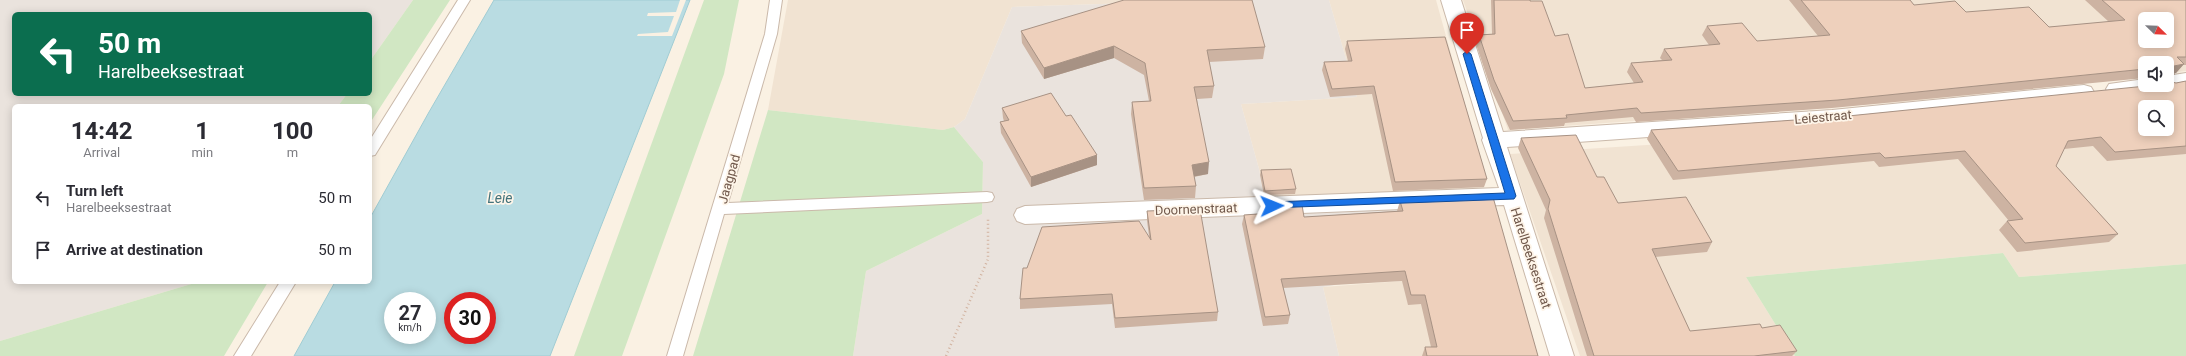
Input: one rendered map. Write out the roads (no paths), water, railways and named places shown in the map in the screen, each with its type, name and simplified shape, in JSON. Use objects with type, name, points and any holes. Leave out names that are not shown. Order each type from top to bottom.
[{"type":"street","name":"Harelbeeksestraat","points":[[1451,0],[1493,140],[1562,356]]},
{"type":"street","points":[[2174,82],[2186,80]]},
{"type":"street","name":"Leiestraat","points":[[1493,140],[1832,117],[2138,86]]},
{"type":"street","name":"Doornenstraat","points":[[1025,215],[1511,196]]},
{"type":"lane","points":[[372,148],[464,0]]},
{"type":"lane","name":"Jaagpad","points":[[675,356],[771,34],[776,0]]},
{"type":"lane","points":[[720,209],[988,197]]},
{"type":"lane","points":[[242,356],[287,284]]},
{"type":"water","name":"Leie","points":[[494,0],[690,0],[550,356],[294,356],[334,284],[372,284],[372,214]]}]
